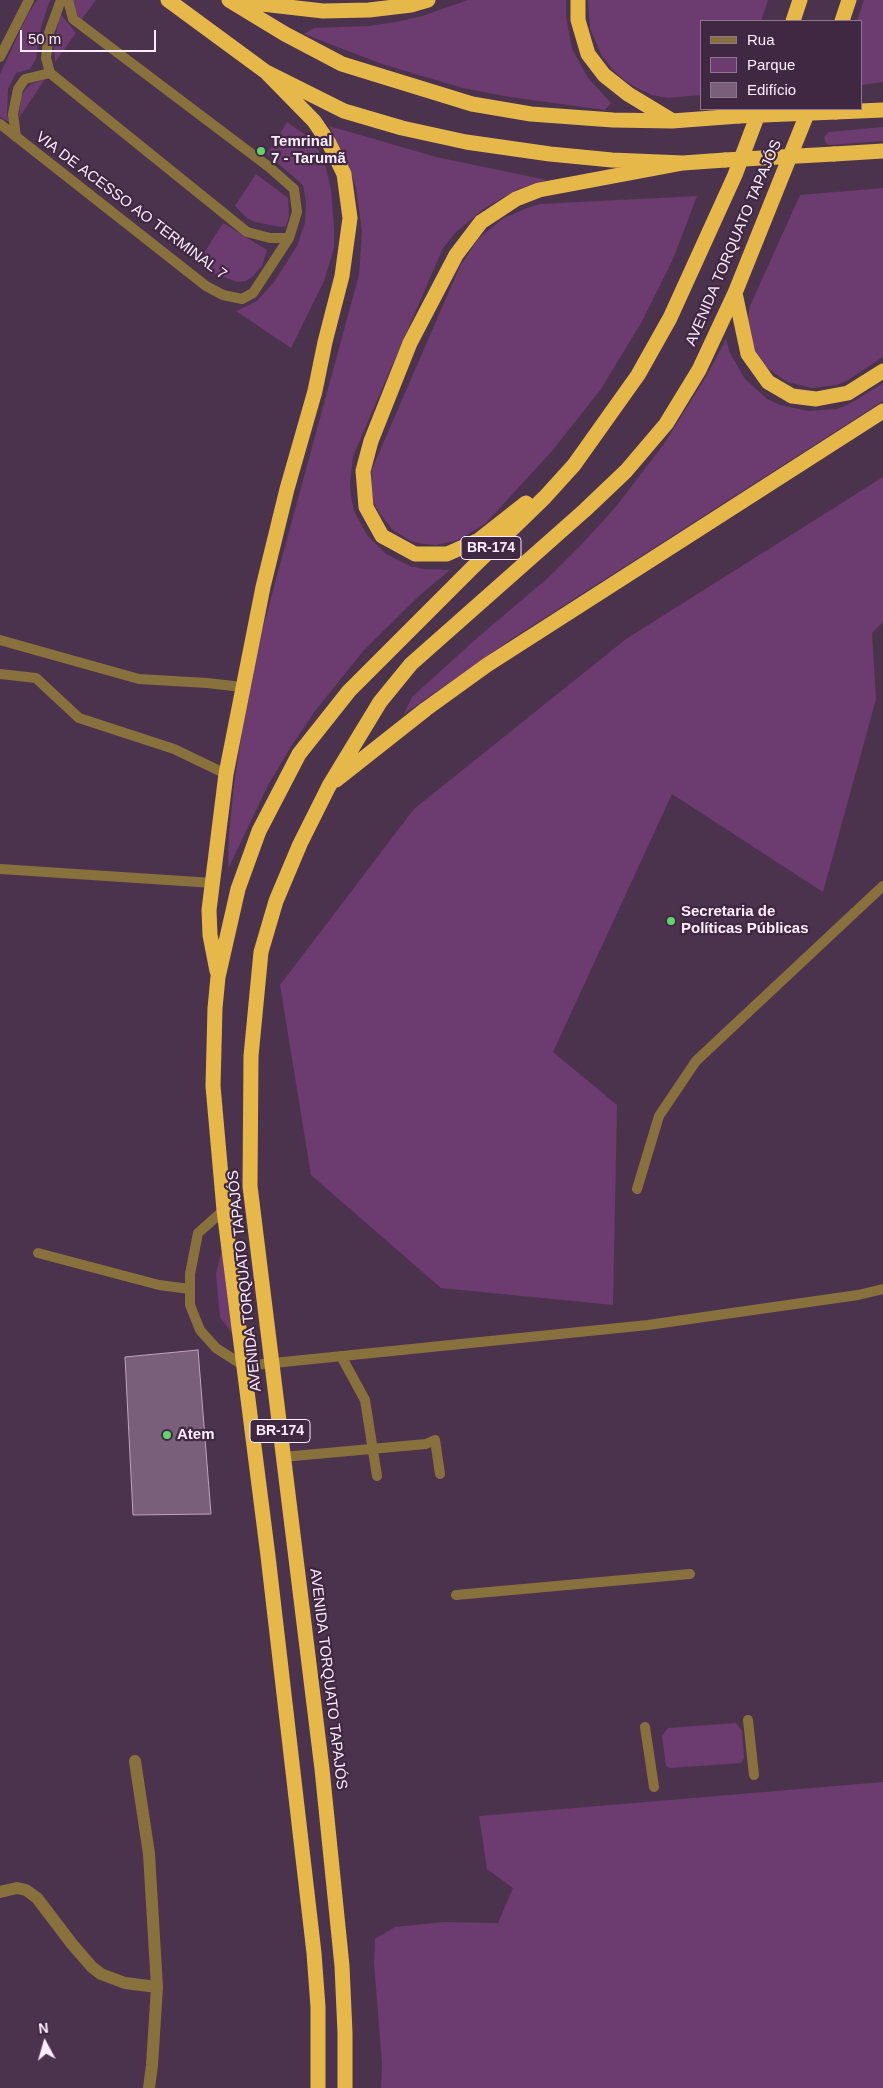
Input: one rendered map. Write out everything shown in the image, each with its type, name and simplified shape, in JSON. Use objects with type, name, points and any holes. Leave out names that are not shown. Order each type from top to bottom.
[{"type":"highway","points":[[168,0],[266,72],[314,121],[329,143],[344,174],[350,218],[340,285],[324,342],[315,391],[287,489],[263,586],[226,774],[209,910],[210,935],[218,977]]},
{"type":"highway","points":[[229,0],[323,12],[369,10],[407,2],[428,0]]},
{"type":"highway","points":[[229,0],[342,64],[472,104],[530,114],[613,120],[672,121],[879,109]]},
{"type":"highway","points":[[578,0],[578,20],[588,54],[604,75],[628,94],[672,121]]},
{"type":"highway","points":[[793,20],[800,0]]},
{"type":"highway","points":[[842,20],[849,0]]},
{"type":"highway","points":[[266,72],[344,111],[411,130],[466,142],[550,154],[612,160],[683,163],[883,151]]},
{"type":"highway","name":"AVENIDA TORQUATO TAPAJÓS","points":[[318,2088],[318,2007],[314,1953],[224,1210],[213,1086],[215,1008],[218,977],[238,889],[259,831],[298,754],[349,691],[545,497],[574,465],[638,375],[670,318],[735,175],[760,110]]},
{"type":"highway","name":"AVENIDA TORQUATO TAPAJÓS","points":[[345,2088],[342,1966],[322,1769],[250,1186],[251,1056],[261,952],[276,901],[300,844],[329,786],[380,702],[411,664],[585,510],[626,471],[666,424],[699,370],[734,293],[810,110]]},
{"type":"highway","points":[[574,465],[479,540],[447,554],[415,554],[382,536],[366,507],[364,471],[371,441],[410,344],[435,292],[456,255],[481,222],[516,199],[539,190],[683,163]]},
{"type":"highway","points":[[734,293],[748,354],[768,382],[792,396],[816,399],[848,392],[883,372]]},
{"type":"highway","points":[[329,786],[426,709],[487,665],[883,411]]},
{"type":"street","points":[[136,1761],[149,1854],[157,1987],[149,2088]]},
{"type":"street","points":[[0,1892],[17,1888],[26,1890],[37,1898],[72,1944],[92,1967],[101,1974],[125,1983],[157,1987]]},
{"type":"lane","points":[[0,57],[29,0]]},
{"type":"lane","points":[[61,0],[48,33],[46,58],[50,73],[247,232],[270,238],[289,238]]},
{"type":"lane","name":"VIA DE ACESSO AO TERMINAL 7","points":[[0,124],[206,286],[223,295],[242,299],[253,293],[289,238],[297,212],[294,189],[73,19],[68,0]]},
{"type":"lane","name":"VIA DE ACESSO AO TERMINAL 7","points":[[16,137],[13,114],[18,89],[25,79],[50,73]]},
{"type":"lane","points":[[0,640],[139,679],[242,687]]},
{"type":"lane","points":[[0,674],[36,678],[79,718],[174,749],[226,774]]},
{"type":"lane","points":[[0,869],[212,883]]},
{"type":"lane","points":[[638,1189],[659,1116],[696,1061],[883,886]]},
{"type":"lane","points":[[224,1210],[198,1233],[190,1274],[190,1305],[200,1330],[216,1348],[244,1366],[648,1325],[883,1290]]},
{"type":"lane","points":[[38,1253],[159,1285],[190,1289]]},
{"type":"lane","points":[[341,1356],[365,1400],[377,1476]]},
{"type":"lane","points":[[283,1457],[373,1450],[426,1444],[435,1440],[440,1474]]},
{"type":"lane","points":[[456,1595],[690,1574]]},
{"type":"lane","points":[[748,1720],[754,1775]]},
{"type":"lane","points":[[646,1727],[654,1787]]},
{"type":"green space","points":[[37,0],[50,0],[41,27],[36,59],[30,69],[16,73],[8,89],[7,114],[9,122],[0,117],[0,74],[27,16]]},
{"type":"green space","points":[[73,0],[96,0],[81,20],[75,12]]},
{"type":"green space","points":[[468,0],[566,0],[566,16],[572,49],[588,78],[611,103],[605,110],[510,97],[463,88],[382,64],[304,34],[314,28],[368,26],[396,22],[422,16]]},
{"type":"green space","points":[[588,0],[768,0],[761,20],[700,20],[700,95],[668,98],[652,95],[637,88],[612,69],[602,56],[590,29]]},
{"type":"green space","points":[[864,0],[883,0],[883,82],[863,85],[863,20],[857,20]]},
{"type":"green space","points":[[60,13],[76,33],[55,62],[54,45]]},
{"type":"green space","points":[[45,79],[19,118],[21,97],[25,90],[31,84]]},
{"type":"green space","points":[[287,122],[304,134],[318,149],[326,168],[331,189],[334,228],[334,248],[324,281],[291,348],[236,311],[257,301],[274,282],[297,246],[305,223],[306,202],[303,185],[267,154]]},
{"type":"green space","points":[[329,126],[436,157],[547,180],[516,190],[485,208],[455,233],[443,248],[353,456],[350,483],[351,497],[354,511],[367,535],[386,554],[410,566],[423,569],[450,570],[420,595],[364,650],[315,711],[267,787],[228,869],[234,784],[262,631],[359,275],[362,231],[356,188],[349,166]]},
{"type":"green space","points":[[883,127],[883,141],[829,145],[824,137],[829,132]]},
{"type":"green space","points":[[256,174],[288,198],[289,216],[286,226],[280,227],[255,222],[247,218],[235,206]]},
{"type":"green space","points":[[883,188],[883,357],[837,385],[812,388],[787,382],[766,367],[758,356],[752,345],[748,319],[750,306],[800,195]]},
{"type":"green space","points":[[697,196],[673,259],[641,323],[601,389],[552,451],[485,524],[458,540],[436,545],[425,544],[413,542],[394,531],[379,513],[374,503],[371,492],[372,469],[460,266],[478,239],[502,219],[540,204]]},
{"type":"green space","points":[[223,223],[267,250],[262,266],[246,281],[237,282],[208,271],[199,261]]},
{"type":"green space","points":[[726,339],[730,353],[745,379],[767,399],[780,405],[808,411],[837,409],[851,403],[883,383],[883,401],[513,638],[404,714],[412,697],[477,638],[549,577],[614,509],[664,444],[707,375]]},
{"type":"green space","points":[[883,477],[883,622],[872,633],[876,699],[823,892],[672,794],[553,1052],[617,1105],[613,1305],[441,1288],[311,1175],[280,985],[414,809],[626,639]]},
{"type":"green space","points":[[228,1224],[239,1343],[220,1317],[216,1274]]},
{"type":"green space","points":[[736,1723],[742,1731],[744,1758],[741,1763],[670,1768],[666,1766],[662,1736],[668,1728]]},
{"type":"green space","points":[[883,1782],[883,2088],[381,2088],[382,2063],[374,1963],[375,1939],[395,1927],[444,1922],[498,1923],[513,1888],[487,1869],[479,1816]]},
{"type":"building","name":"Atem","points":[[198,1350],[211,1514],[133,1515],[125,1357]]},
{"type":"place","name":"Temrinal 7 - Tarumã","points":[[261,151]]},
{"type":"place","name":"Secretaria de Políticas Públicas","points":[[671,921]]},
{"type":"place","name":"Atem","points":[[167,1435]]}]
